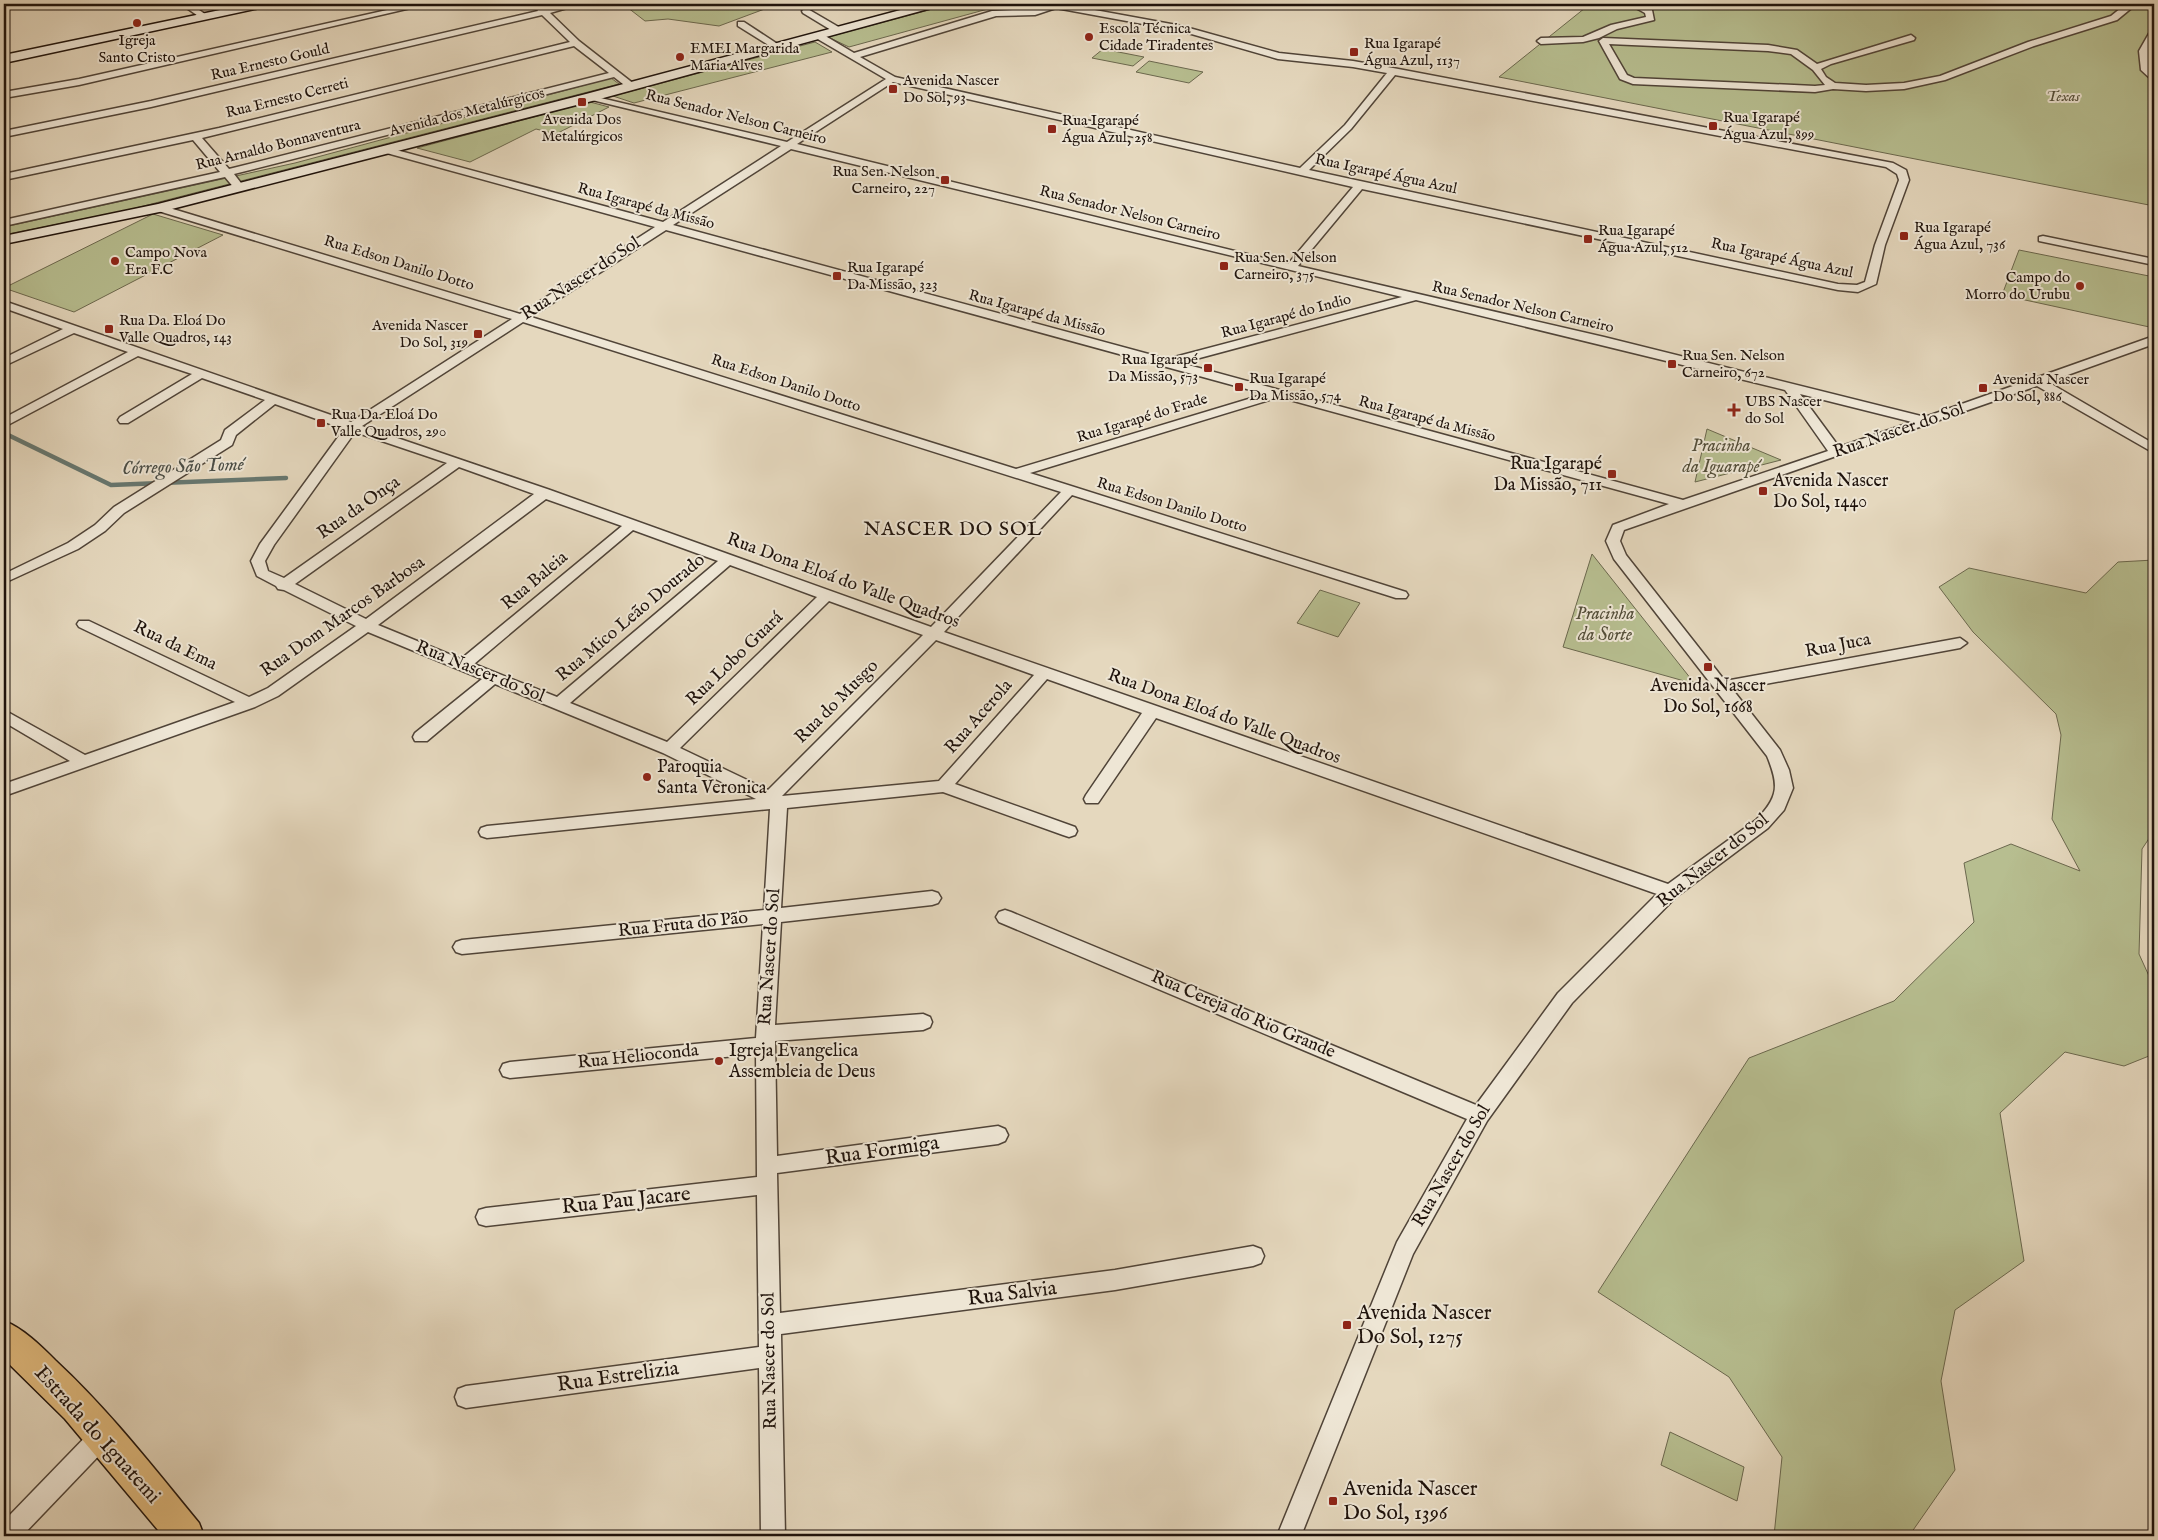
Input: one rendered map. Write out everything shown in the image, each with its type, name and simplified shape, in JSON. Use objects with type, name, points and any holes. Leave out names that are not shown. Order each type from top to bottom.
[{"type":"main road","points":[[4,59],[264,4]]},
{"type":"main road","name":"Avenida dos Metalúrgicos","points":[[4,240],[158,208],[591,97],[935,4]]},
{"type":"main road","name":"Estrada do Iguatemi","points":[[4,1338],[42,1371],[103,1435],[186,1536]]},
{"type":"street","points":[[185,4],[204,16]]},
{"type":"street","points":[[4,94],[79,82],[424,4]]},
{"type":"street","points":[[536,4],[542,12],[576,43],[631,86]]},
{"type":"street","name":"Rua Ernesto Gould","points":[[4,134],[151,104],[577,4]]},
{"type":"street","points":[[853,56],[995,13],[1008,11],[1035,12],[1053,4]]},
{"type":"street","name":"Rua Igarapé Água Azul","points":[[818,36],[892,79],[1360,185],[1849,289],[1858,289],[1870,284],[1880,245],[1904,180],[1902,172],[1889,165],[1393,71],[1336,61],[1278,56],[1182,29],[1053,4]]},
{"type":"street","points":[[1600,38],[1623,78],[1633,81],[1816,89],[1833,86],[1866,88],[1904,86],[1942,78],[2031,44],[2114,18],[2131,4]]},
{"type":"street","points":[[2135,4],[2154,7]]},
{"type":"street","points":[[1600,38],[1604,30],[1640,23],[1651,18],[1649,12],[1638,7]]},
{"type":"street","points":[[806,12],[839,31]]},
{"type":"street","points":[[741,24],[778,47]]},
{"type":"street","points":[[2154,32],[2143,51],[2146,70],[2154,79]]},
{"type":"street","points":[[1541,41],[1600,38],[1768,48],[1794,52],[1816,68],[1823,79],[1833,86]]},
{"type":"street","points":[[1816,68],[1828,62],[1911,38]]},
{"type":"street","name":"Rua Ernesto Cerreti","points":[[4,177],[74,164],[196,136],[576,43]]},
{"type":"street","points":[[1303,171],[1348,127],[1393,71]]},
{"type":"street","name":"Rua Arnaldo Bonnaventura","points":[[4,222],[227,174],[615,74]]},
{"type":"street","name":"Rua Nascer do Sol","points":[[773,1536],[765,1039],[774,916],[774,801],[669,749],[367,626],[283,586],[262,573],[258,561],[262,552],[352,428],[892,79]]},
{"type":"street","name":"Rua Senador Nelson Carneiro","points":[[591,97],[1291,268],[1788,386],[1924,421]]},
{"type":"street","points":[[196,136],[239,187]]},
{"type":"street","name":"Rua Igarapé da Missão","points":[[386,150],[1680,503]]},
{"type":"street","points":[[1291,268],[1360,185]]},
{"type":"street","name":"Rua Edson Danilo Dotto","points":[[158,208],[524,317],[1401,595]]},
{"type":"street","points":[[2043,239],[2154,262]]},
{"type":"street","name":"Rua Igarapé do Indio","points":[[1166,364],[1414,297]]},
{"type":"street","name":"Rua Dona Eloá do Valle Quadros","points":[[5,306],[138,351],[352,428],[458,462],[933,634],[1670,892]]},
{"type":"street","points":[[4,362],[72,329]]},
{"type":"street","name":"Rua Nascer do Sol","points":[[1289,1536],[1404,1250],[1480,1115],[1565,998],[1670,892],[1762,824],[1776,810],[1785,788],[1781,770],[1774,754],[1619,556],[1613,541],[1618,528],[1680,503],[1836,453],[2154,340]]},
{"type":"street","points":[[4,423],[138,351]]},
{"type":"street","points":[[124,420],[201,374]]},
{"type":"street","points":[[2037,381],[2154,449]]},
{"type":"street","points":[[1788,386],[1836,453]]},
{"type":"street","name":"Rua Igarapé do Frade","points":[[1016,473],[1277,394]]},
{"type":"street","points":[[4,579],[74,546],[100,528],[119,510],[192,466],[227,442],[230,433],[274,400]]},
{"type":"street","name":"Rua da Onça","points":[[283,586],[458,462]]},
{"type":"street","name":"Rua do Musgo","points":[[774,801],[1070,490]]},
{"type":"street","name":"Rua Dom Marcos Barbosa","points":[[4,790],[249,703],[280,687],[367,626],[546,493]]},
{"type":"street","name":"Rua Baleia","points":[[463,665],[631,525]]},
{"type":"street","name":"Rua Mico Leão Dourado","points":[[559,704],[728,560]]},
{"type":"street","name":"Rua Lobo Guará","points":[[669,749],[826,596]]},
{"type":"street","name":"Rua da Ema","points":[[84,624],[249,703]]},
{"type":"street","name":"Rua Juca","points":[[1723,687],[1960,642]]},
{"type":"street","name":"Rua Acerola","points":[[944,786],[1044,673]]},
{"type":"street","points":[[421,737],[493,678]]},
{"type":"street","points":[[1092,799],[1152,711]]},
{"type":"street","points":[[4,715],[84,761]]},
{"type":"street","points":[[487,832],[774,801],[944,786],[1069,831]]},
{"type":"street","name":"Rua Fruta do Pão","points":[[462,947],[774,916],[932,898]]},
{"type":"street","name":"Rua Cereja do Rio Grande","points":[[1005,916],[1480,1115]]},
{"type":"street","name":"Rua Helioconda","points":[[510,1070],[923,1022]]},
{"type":"street","name":"Rua Formiga","points":[[766,1176],[998,1135]]},
{"type":"street","name":"Rua Pau Jacare","points":[[486,1217],[766,1176]]},
{"type":"street","name":"Rua Salvia","points":[[770,1325],[1115,1280],[1253,1256]]},
{"type":"street","name":"Rua Estrelizia","points":[[466,1397],[770,1356]]},
{"type":"street","points":[[6,1536],[103,1435]]},
{"type":"green space","points":[[623,4],[778,4],[719,26],[668,19],[645,21]]},
{"type":"green space","points":[[951,4],[1006,4],[849,47],[828,37]]},
{"type":"green space","name":"Texas","points":[[1590,4],[2154,4],[2154,206],[1499,77]]},
{"type":"green space","points":[[815,42],[832,52],[634,103],[613,96]]},
{"type":"green space","points":[[1103,49],[1144,57],[1133,66],[1092,58]]},
{"type":"green space","points":[[1149,61],[1203,72],[1189,83],[1136,72]]},
{"type":"green space","points":[[611,78],[619,84],[128,210],[4,235],[4,227],[295,163]]},
{"type":"green space","points":[[590,102],[609,107],[556,134],[536,129],[470,162],[417,148]]},
{"type":"green space","name":"Campo Nova Era F.C","points":[[153,214],[223,235],[74,312],[4,288]]},
{"type":"green space","name":"Campo do Morro do Urubu","points":[[2019,250],[2154,277],[2154,328],[2002,295]]},
{"type":"green space","name":"Pracinha da Iguarapé","points":[[1707,429],[1781,460],[1695,482]]},
{"type":"green space","name":"Pracinha da Sorte","points":[[1592,554],[1695,684],[1563,647]]},
{"type":"green space","points":[[2154,560],[2154,831],[2142,849],[2139,954],[2154,987],[2154,1054],[2124,1066],[2065,1052],[2000,1113],[2024,1261],[1955,1310],[1941,1381],[1955,1470],[1909,1536],[1774,1536],[1782,1457],[1729,1377],[1598,1292],[1749,1058],[1894,1001],[1974,922],[1964,863],[2011,844],[2080,871],[2052,819],[2061,735],[2056,714],[1973,632],[1939,587],[1969,568],[2086,593],[2118,562]]},
{"type":"green space","points":[[1320,590],[1360,603],[1338,637],[1297,623]]},
{"type":"green space","points":[[1670,1432],[1744,1467],[1737,1501],[1661,1465]]},
{"type":"waterway","points":[[1837,4],[1880,7],[1922,4]]},
{"type":"waterway","name":"Córrego São Tomé","points":[[4,433],[111,485],[286,478]]},
{"type":"place","name":"Igreja Santo Cristo","points":[[137,23]]},
{"type":"place","name":"Escola Técnica Cidade Tiradentes","points":[[1089,37]]},
{"type":"place","name":"Rua Igarapé Água Azul, 1137","points":[[1354,52]]},
{"type":"place","name":"EMEI Margarida Maria Alves","points":[[680,57]]},
{"type":"place","name":"Avenida Nascer Do Sol, 93","points":[[893,89]]},
{"type":"place","name":"Avenida Dos Metalúrgicos","points":[[582,102]]},
{"type":"place","name":"Rua Igarapé Água Azul, 899","points":[[1713,126]]},
{"type":"place","name":"Rua Igarapé Água Azul, 258","points":[[1052,129]]},
{"type":"place","name":"Rua Sen. Nelson Carneiro, 227","points":[[945,180]]},
{"type":"place","name":"Rua Igarapé Água Azul, 736","points":[[1904,236]]},
{"type":"place","name":"Rua Igarapé Água Azul, 512","points":[[1588,239]]},
{"type":"place","name":"Campo Nova Era F.C","points":[[115,261]]},
{"type":"place","name":"Rua Sen. Nelson Carneiro, 375","points":[[1224,266]]},
{"type":"place","name":"Rua Igarapé Da Missão, 323","points":[[837,276]]},
{"type":"place","name":"Campo do Morro do Urubu","points":[[2080,286]]},
{"type":"place","name":"Rua Da. Eloá Do Valle Quadros, 143","points":[[109,329]]},
{"type":"place","name":"Avenida Nascer Do Sol, 319","points":[[478,334]]},
{"type":"place","name":"Rua Sen. Nelson Carneiro, 672","points":[[1672,364]]},
{"type":"place","name":"Rua Igarapé Da Missão, 573","points":[[1208,368]]},
{"type":"place","name":"Rua Igarapé Da Missão, 574","points":[[1239,387]]},
{"type":"place","name":"Avenida Nascer Do Sol, 886","points":[[1983,388]]},
{"type":"place","name":"UBS Nascer do Sol","points":[[1734,410]]},
{"type":"place","name":"Rua Da. Eloá Do Valle Quadros, 290","points":[[321,423]]},
{"type":"place","name":"Rua Igarapé Da Missão, 711","points":[[1612,474]]},
{"type":"place","name":"Avenida Nascer Do Sol, 1440","points":[[1763,491]]},
{"type":"place","name":"Avenida Nascer Do Sol, 1668","points":[[1708,667]]},
{"type":"place","name":"Paroquia Santa Veronica","points":[[647,777]]},
{"type":"place","name":"Igreja Evangelica Assembleia de Deus","points":[[719,1061]]},
{"type":"place","name":"Avenida Nascer Do Sol, 1275","points":[[1347,1325]]},
{"type":"place","name":"Avenida Nascer Do Sol, 1396","points":[[1333,1501]]},
{"type":"district","name":"NASCER DO SOL","points":[[953,529]]}]
